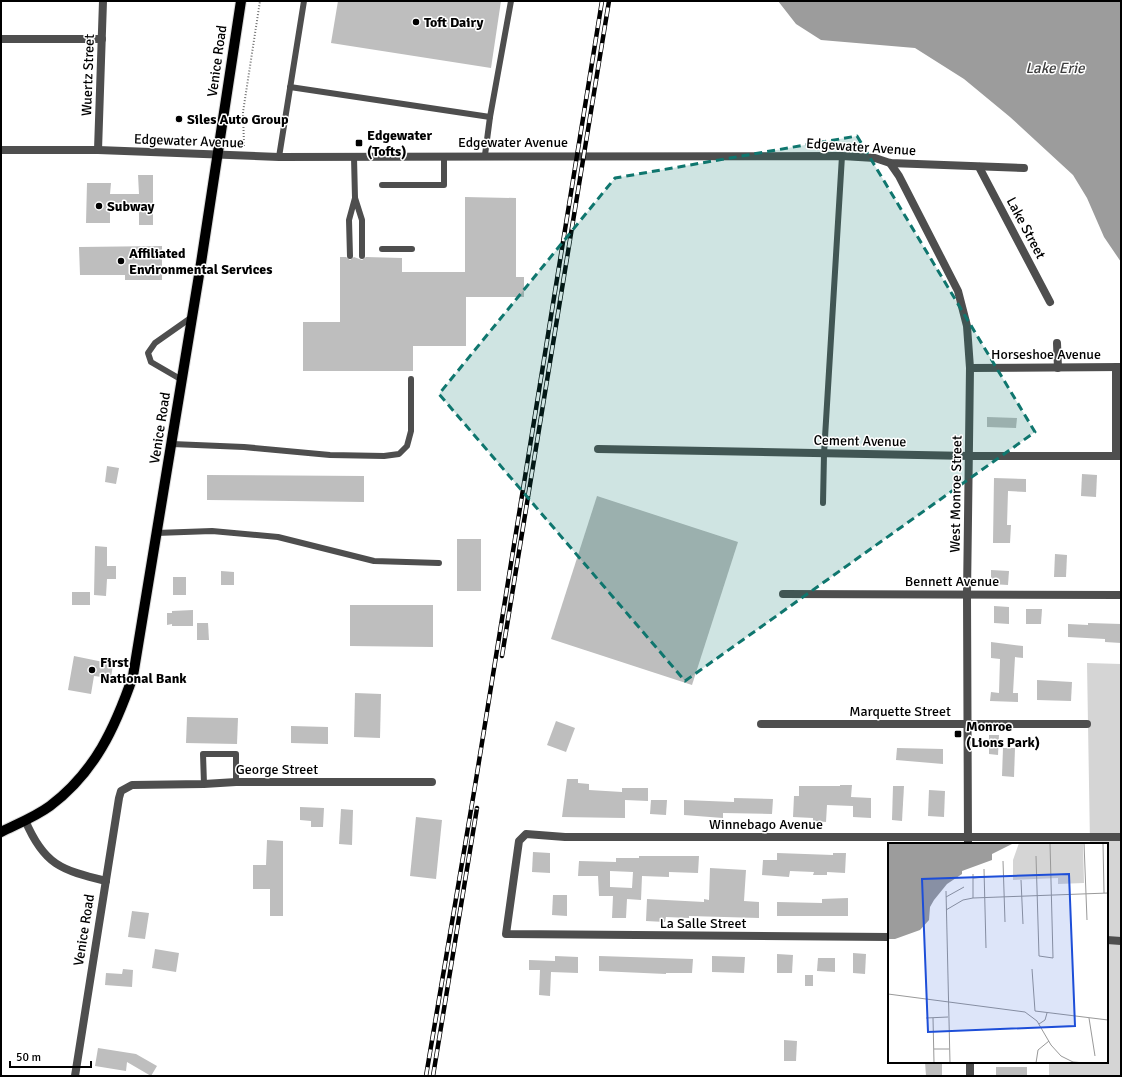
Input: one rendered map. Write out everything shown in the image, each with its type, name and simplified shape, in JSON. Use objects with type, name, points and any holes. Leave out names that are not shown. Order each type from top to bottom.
[{"type":"main road","name":"Venice Road","points":[[1,832],[49,806],[72,787],[88,769],[102,748],[119,716],[133,676],[172,444],[241,1]]},
{"type":"street","name":"Wuertz Street","points":[[98,150],[103,1]]},
{"type":"street","points":[[1,39],[102,39]]},
{"type":"street","name":"Edgewater Avenue","points":[[1,150],[98,150],[218,156],[279,157],[485,155],[842,156],[875,158],[890,163],[1024,168]]},
{"type":"street","name":"West Monroe Street","points":[[890,163],[899,176],[958,291],[967,326],[970,368],[966,724],[968,841]]},
{"type":"street","name":"Lake Street","points":[[979,167],[1050,302]]},
{"type":"street","points":[[1057,343],[1058,368]]},
{"type":"street","points":[[1118,367],[1119,456]]},
{"type":"street","name":"Horseshoe Avenue","points":[[970,368],[1118,367]]},
{"type":"street","name":"Cement Avenue","points":[[598,449],[970,456],[1119,456]]},
{"type":"street","name":"Bennett Avenue","points":[[783,594],[1121,595]]},
{"type":"street","name":"Marquette Street","points":[[761,724],[1087,724]]},
{"type":"street","name":"George Street","points":[[124,789],[132,785],[236,782],[432,782]]},
{"type":"street","name":"Venice Road","points":[[75,1076],[119,798],[124,789]]},
{"type":"street","points":[[25,820],[37,846],[57,866],[74,873],[106,881]]},
{"type":"street","name":"Winnebago Avenue","points":[[517,935],[506,934],[519,841],[526,834],[565,837],[968,841],[1121,837]]},
{"type":"street","name":"La Salle Street","points":[[517,935],[888,937]]},
{"type":"street","points":[[1108,940],[1121,940]]},
{"type":"street","points":[[970,1063],[970,1076]]},
{"type":"lane","points":[[279,157],[304,1]]},
{"type":"lane","points":[[485,155],[490,117],[511,1]]},
{"type":"lane","points":[[290,87],[490,117]]},
{"type":"lane","points":[[382,185],[444,185],[444,156]]},
{"type":"lane","points":[[823,503],[824,454],[842,156]]},
{"type":"lane","points":[[354,157],[355,198],[362,220],[362,256]]},
{"type":"lane","points":[[350,256],[349,220],[355,198]]},
{"type":"lane","points":[[382,249],[412,249]]},
{"type":"lane","points":[[182,380],[151,362],[148,353],[154,343],[192,317]]},
{"type":"lane","points":[[172,444],[244,447],[330,456],[384,456],[399,454],[408,446],[411,431],[411,379]]},
{"type":"lane","points":[[156,533],[212,531],[278,537],[374,561],[439,563]]},
{"type":"lane","points":[[204,784],[203,754],[236,754],[236,782]]},
{"type":"path","points":[[244,141],[245,95],[260,1]]},
{"type":"highlighted area","points":[[857,136],[1035,432],[685,681],[439,394],[615,178]]},
{"type":"shaded area","points":[[1087,663],[1121,664],[1121,1076],[1049,1076],[1049,1063],[1108,1063],[1108,843],[1090,843]]},
{"type":"water","name":"Lake Erie","points":[[778,1],[1121,1],[1121,262],[1104,237],[1087,198],[1073,175],[1010,117],[964,79],[915,48],[821,40],[796,24]]},
{"type":"building","name":"Toft Dairy","points":[[338,1],[501,1],[491,68],[331,43]]},
{"type":"building","points":[[138,175],[153,175],[153,225],[139,225],[139,206],[110,206],[110,223],[86,223],[87,183],[111,183],[110,194],[139,194]]},
{"type":"building","points":[[465,197],[516,198],[516,277],[524,277],[524,297],[466,297],[466,346],[413,346],[413,371],[303,371],[303,322],[340,322],[340,257],[346,257],[350,260],[354,257],[362,260],[366,257],[402,258],[402,272],[465,272]]},
{"type":"building","name":"Affiliated Environmental Services","points":[[162,246],[162,280],[125,280],[125,275],[80,275],[79,247]]},
{"type":"building","points":[[987,417],[1017,418],[1016,428],[987,427]]},
{"type":"building","points":[[107,466],[119,468],[116,484],[105,482]]},
{"type":"building","points":[[1082,474],[1097,475],[1096,497],[1081,496]]},
{"type":"building","points":[[207,475],[364,476],[364,502],[207,500]]},
{"type":"building","points":[[994,478],[1026,479],[1026,492],[1008,491],[1007,525],[1011,525],[1010,543],[993,543]]},
{"type":"building","points":[[597,496],[738,542],[692,685],[551,639]]},
{"type":"building","points":[[457,539],[481,539],[481,591],[457,591]]},
{"type":"building","points":[[95,546],[107,547],[107,566],[116,566],[116,579],[107,579],[106,596],[94,595]]},
{"type":"building","points":[[1055,554],[1067,555],[1066,577],[1054,577]]},
{"type":"building","points":[[991,570],[1009,571],[1008,585],[991,584]]},
{"type":"building","points":[[221,571],[234,572],[234,585],[221,585]]},
{"type":"building","points":[[173,577],[186,577],[186,595],[173,595]]},
{"type":"building","points":[[72,592],[90,592],[90,605],[72,605]]},
{"type":"building","points":[[350,605],[433,605],[433,647],[350,646]]},
{"type":"building","points":[[994,606],[1009,607],[1009,624],[994,623]]},
{"type":"building","points":[[1026,609],[1042,609],[1041,624],[1026,624]]},
{"type":"building","points":[[193,610],[193,626],[167,625],[167,613],[172,613],[172,611]]},
{"type":"building","points":[[197,623],[208,623],[209,640],[197,640]]},
{"type":"building","points":[[1088,623],[1121,624],[1121,643],[1105,642],[1105,639],[1068,637],[1068,624],[1088,625]]},
{"type":"building","points":[[991,642],[1023,646],[1023,658],[1015,657],[1013,693],[1018,693],[1018,702],[990,701],[991,692],[999,693],[1000,659],[991,658]]},
{"type":"building","name":"First National Bank","points":[[74,656],[113,664],[111,678],[94,676],[91,694],[68,690]]},
{"type":"building","points":[[1037,680],[1072,682],[1071,701],[1037,700]]},
{"type":"building","points":[[355,693],[381,694],[380,738],[354,737]]},
{"type":"building","points":[[187,717],[238,718],[237,744],[186,743]]},
{"type":"building","points":[[556,721],[575,728],[566,752],[547,745]]},
{"type":"building","points":[[291,726],[328,727],[328,744],[291,743]]},
{"type":"building","points":[[989,735],[999,735],[998,755],[989,754]]},
{"type":"building","points":[[897,748],[943,749],[943,764],[896,760]]},
{"type":"building","points":[[1003,748],[1015,748],[1014,777],[1002,776]]},
{"type":"building","points":[[567,779],[578,779],[578,783],[589,784],[589,790],[622,792],[622,788],[648,788],[648,801],[625,800],[625,818],[562,817]]},
{"type":"building","points":[[852,785],[851,797],[871,798],[871,818],[853,817],[853,806],[827,805],[826,822],[813,821],[813,818],[793,817],[794,796],[799,796],[799,786]]},
{"type":"building","points":[[893,786],[904,786],[902,821],[892,820]]},
{"type":"building","points":[[929,790],[945,791],[944,817],[928,816]]},
{"type":"building","points":[[734,798],[773,799],[772,814],[723,813],[723,818],[684,815],[684,800],[734,802]]},
{"type":"building","points":[[651,800],[667,800],[666,815],[650,814]]},
{"type":"building","points":[[300,807],[324,808],[323,827],[311,827],[311,821],[300,820]]},
{"type":"building","points":[[341,809],[353,810],[352,845],[339,844]]},
{"type":"building","points":[[416,817],[442,820],[436,879],[410,876]]},
{"type":"building","points":[[267,840],[283,841],[283,916],[270,916],[270,889],[253,889],[253,865],[266,865]]},
{"type":"building","points":[[533,852],[550,853],[550,873],[532,872]]},
{"type":"building","points":[[777,853],[833,855],[833,853],[846,853],[845,873],[827,872],[827,875],[813,875],[814,872],[790,871],[789,877],[762,875],[763,860],[777,860]]},
{"type":"building","points":[[639,856],[699,856],[698,873],[669,872],[669,877],[642,876],[641,900],[627,899],[626,918],[612,918],[613,896],[599,896],[598,876],[578,876],[579,861],[616,862],[616,858],[639,858]],"holes":[[[610,871],[633,872],[632,888],[610,887]]]},
{"type":"building","points":[[710,868],[746,870],[744,901],[759,902],[759,918],[689,916],[689,918],[666,917],[665,922],[646,921],[647,899],[704,902],[704,899],[709,900]]},
{"type":"building","points":[[553,895],[567,895],[567,916],[552,915]]},
{"type":"building","points":[[848,898],[848,916],[777,916],[777,902],[822,903],[822,899]]},
{"type":"building","points":[[132,911],[149,913],[145,939],[128,937]]},
{"type":"building","points":[[155,949],[179,953],[176,972],[152,968]]},
{"type":"building","points":[[853,953],[866,954],[865,974],[853,973]]},
{"type":"building","points":[[777,954],[793,955],[792,973],[777,973]]},
{"type":"building","points":[[555,956],[578,957],[578,973],[551,972],[550,996],[539,995],[540,970],[529,970],[529,960],[555,961]]},
{"type":"building","points":[[599,956],[693,959],[692,973],[666,974],[599,971]]},
{"type":"building","points":[[712,956],[745,957],[744,973],[712,972]]},
{"type":"building","points":[[818,958],[835,958],[835,972],[817,971]]},
{"type":"building","points":[[123,969],[133,970],[132,987],[105,985],[106,973],[122,974]]},
{"type":"building","points":[[805,975],[813,975],[813,986],[805,986]]},
{"type":"building","points":[[784,1040],[797,1041],[796,1061],[784,1061]]},
{"type":"building","points":[[98,1048],[136,1054],[157,1066],[151,1076],[127,1062],[126,1071],[95,1066]]},
{"type":"building","points":[[925,1063],[942,1063],[942,1076],[926,1076]]},
{"type":"building","points":[[996,1067],[1027,1067],[1027,1076],[996,1076]]},
{"type":"railway","points":[[426,1076],[475,786],[602,1]]},
{"type":"railway","points":[[502,656],[609,1]]},
{"type":"railway","points":[[433,1076],[477,808]]},
{"type":"place","name":"Toft Dairy","points":[[416,22]]},
{"type":"place","name":"Siles Auto Group","points":[[179,119]]},
{"type":"place","name":"Edgewater (Tofts)","points":[[359,143]]},
{"type":"place","name":"Subway","points":[[99,206]]},
{"type":"place","name":"Affiliated Environmental Services","points":[[121,261]]},
{"type":"place","name":"First National Bank","points":[[92,670]]},
{"type":"place","name":"Monroe (Lions Park)","points":[[958,734]]}]
